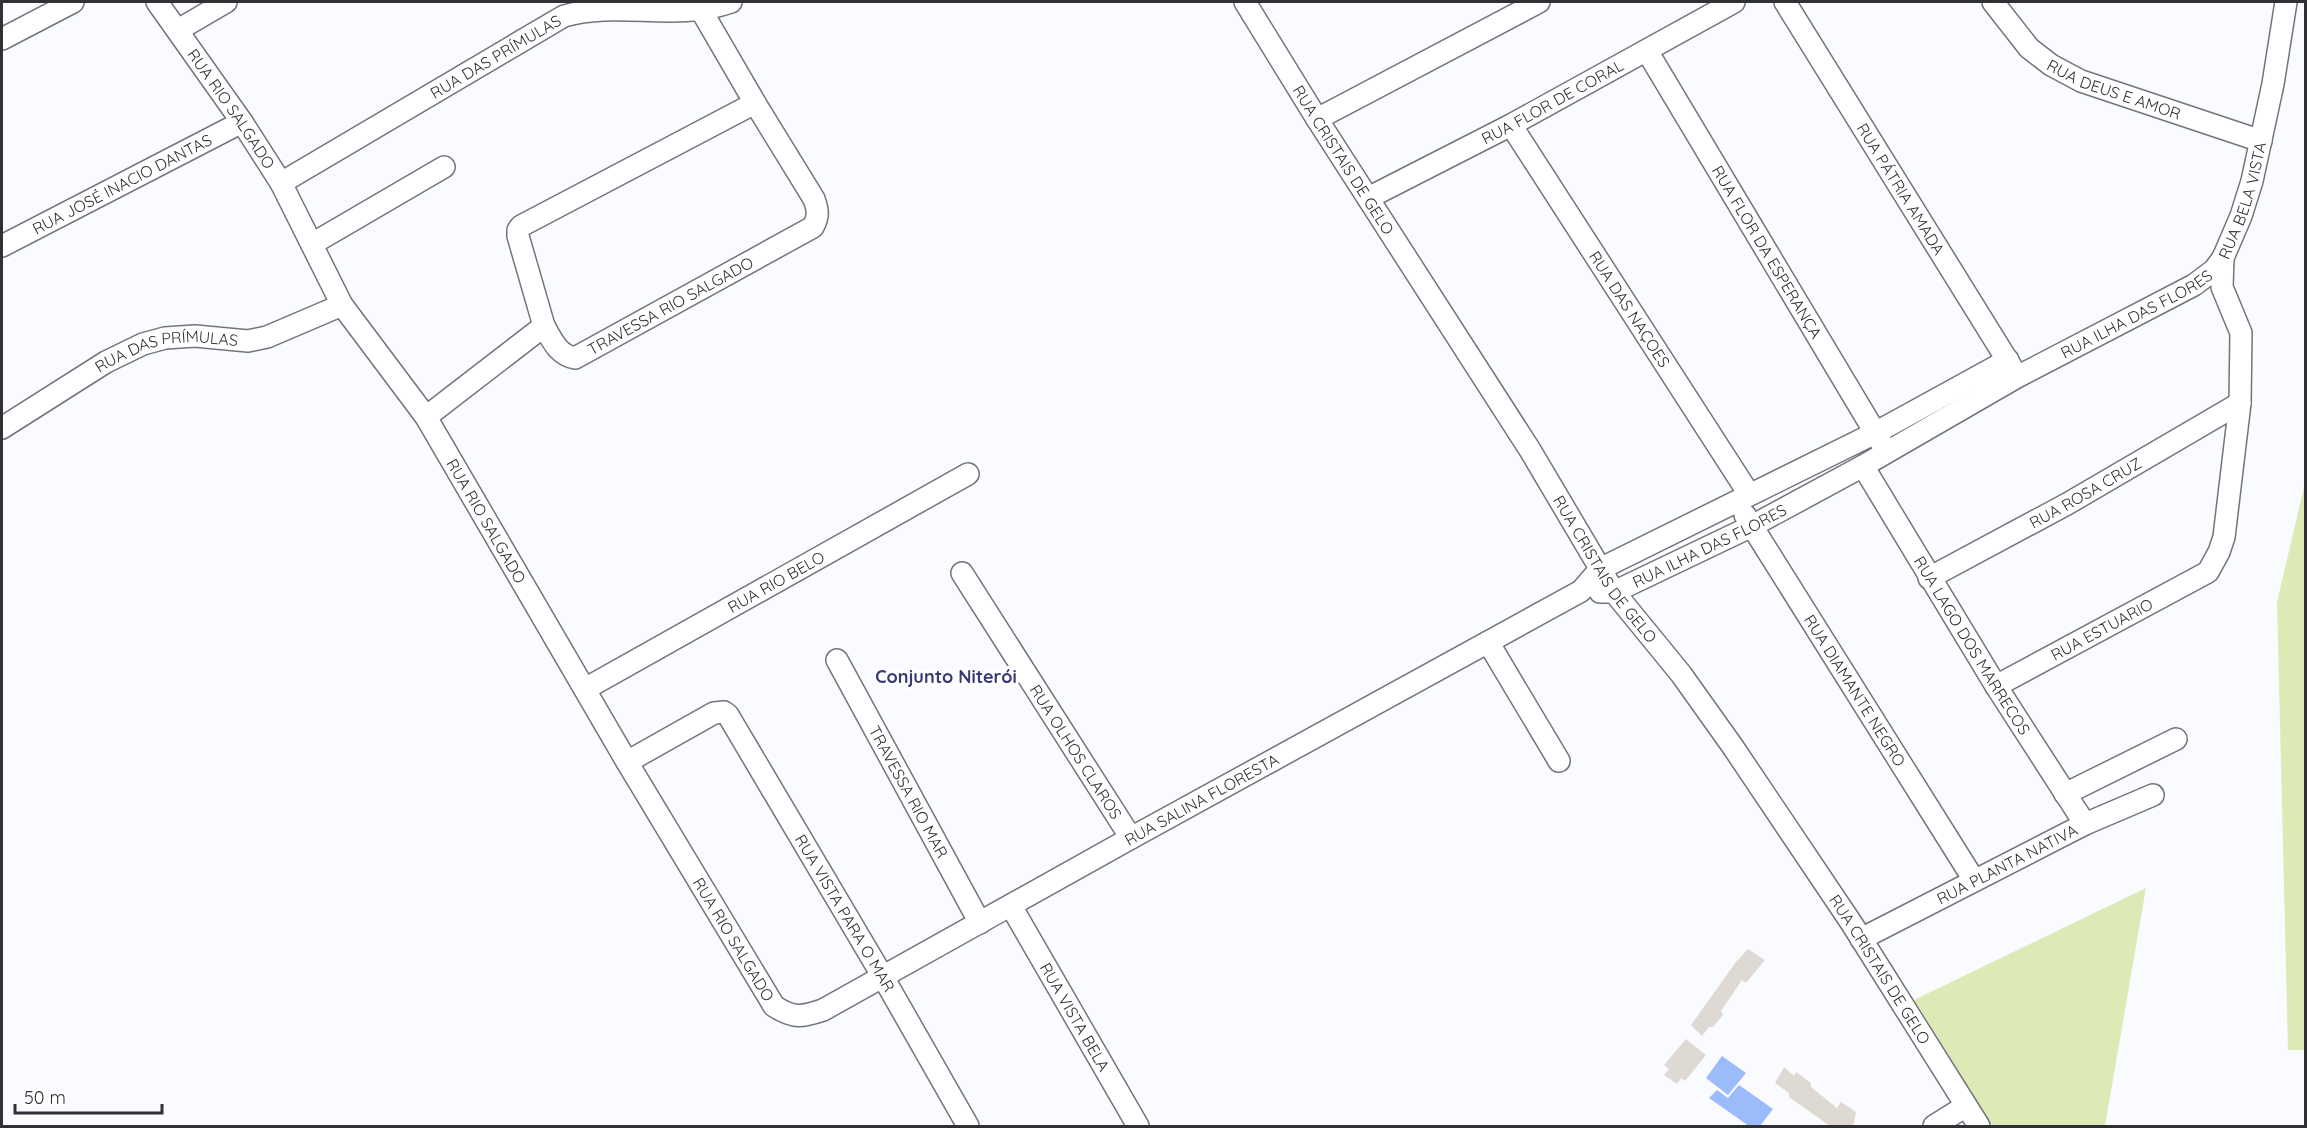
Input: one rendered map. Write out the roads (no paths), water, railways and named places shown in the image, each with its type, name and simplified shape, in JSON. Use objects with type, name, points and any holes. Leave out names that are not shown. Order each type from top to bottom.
[{"type":"street","points":[[2,39],[73,2]]},
{"type":"street","name":"RUA RIO SALGADO","points":[[157,2],[242,122],[281,183],[342,305],[426,417],[627,762],[774,1006],[788,1015],[796,1016],[824,1010]]},
{"type":"street","points":[[178,30],[226,2]]},
{"type":"street","name":"RUA DAS PRÍMULAS","points":[[281,183],[564,16],[582,10],[601,8],[674,12],[701,10],[731,2]]},
{"type":"street","name":"RUA CRISTAIS DE GELO","points":[[1245,2],[1317,119],[1530,450],[1614,592],[1681,674],[1733,747],[1861,939],[1979,1126]]},
{"type":"street","points":[[1317,119],[1539,2]]},
{"type":"street","name":"RUA FLOR DE CORAL","points":[[1368,198],[1511,125],[1734,2]]},
{"type":"street","name":"RUA PÁTRIA AMADA","points":[[1785,2],[2012,369]]},
{"type":"street","name":"RUA DEUS E AMOR","points":[[1993,2],[2029,48],[2051,65],[2081,81],[2261,141]]},
{"type":"street","name":"RUA BELA VISTA","points":[[2208,572],[2224,537],[2240,403],[2241,333],[2222,287],[2223,258],[2241,216],[2261,141],[2273,84],[2285,2]]},
{"type":"street","points":[[426,417],[544,326],[518,236],[518,230],[522,226],[755,103],[701,10]]},
{"type":"street","name":"RUA FLOR DA ESPERANÇA","points":[[1647,51],[1887,452]]},
{"type":"street","name":"TRAVESSA RIO SALGADO","points":[[544,326],[560,352],[566,357],[574,358],[813,227],[818,218],[818,209],[814,199],[755,103]]},
{"type":"street","name":"RUA JOSÉ INACIO DANTAS","points":[[2,246],[242,122]]},
{"type":"street","name":"RUA DAS NAÇOES","points":[[1511,125],[1743,497]]},
{"type":"street","points":[[312,244],[444,167]]},
{"type":"street","name":"RUA ILHA DAS FLORES","points":[[1581,591],[1600,569],[1875,433],[2194,285],[2214,270],[2223,258]]},
{"type":"street","name":"RUA DAS PRÍMULAS","points":[[2,428],[106,362],[143,344],[165,338],[195,336],[249,341],[267,337],[342,305]]},
{"type":"street","name":"RUA ILHA DAS FLORES","points":[[1581,591],[1614,592],[1752,526],[1887,452],[2012,369]]},
{"type":"street","name":"RUA ROSA CRUZ","points":[[1929,578],[2067,504],[2240,403]]},
{"type":"street","name":"RUA LAGO DOS MARRECOS","points":[[1863,466],[1929,578],[2085,824]]},
{"type":"street","name":"RUA RIO BELO","points":[[585,689],[968,474]]},
{"type":"street","name":"RUA DIAMANTE NEGRO","points":[[1743,497],[1752,526],[1974,880]]},
{"type":"street","name":"RUA ESTUARIO","points":[[1996,686],[2208,572]]},
{"type":"street","name":"RUA OLHOS CLAROS","points":[[962,573],[1131,838]]},
{"type":"street","name":"RUA SALINA FLORESTA","points":[[824,1010],[1131,838],[1581,591]]},
{"type":"street","points":[[1488,642],[1559,761]]},
{"type":"street","name":"TRAVESSA RIO MAR","points":[[837,660],[980,923]]},
{"type":"street","name":"RUA VISTA PARA O MAR","points":[[627,762],[714,713],[724,712],[728,715],[968,1126]]},
{"type":"street","points":[[2065,794],[2176,739]]},
{"type":"street","name":"RUA PLANTA NATIVA","points":[[1861,939],[2085,824],[2153,795]]},
{"type":"street","name":"RUA VISTA BELA","points":[[1011,906],[1137,1126]]},
{"type":"street","points":[[1938,1125],[1966,1106]]},
{"type":"water","points":[[1722,1056],[1746,1073],[1728,1095],[1706,1078]]},
{"type":"water","points":[[1739,1085],[1773,1109],[1760,1126],[1749,1126],[1709,1098],[1717,1090],[1728,1098]]},
{"type":"district","name":"Conjunto Niterói","points":[[946,676]]}]
